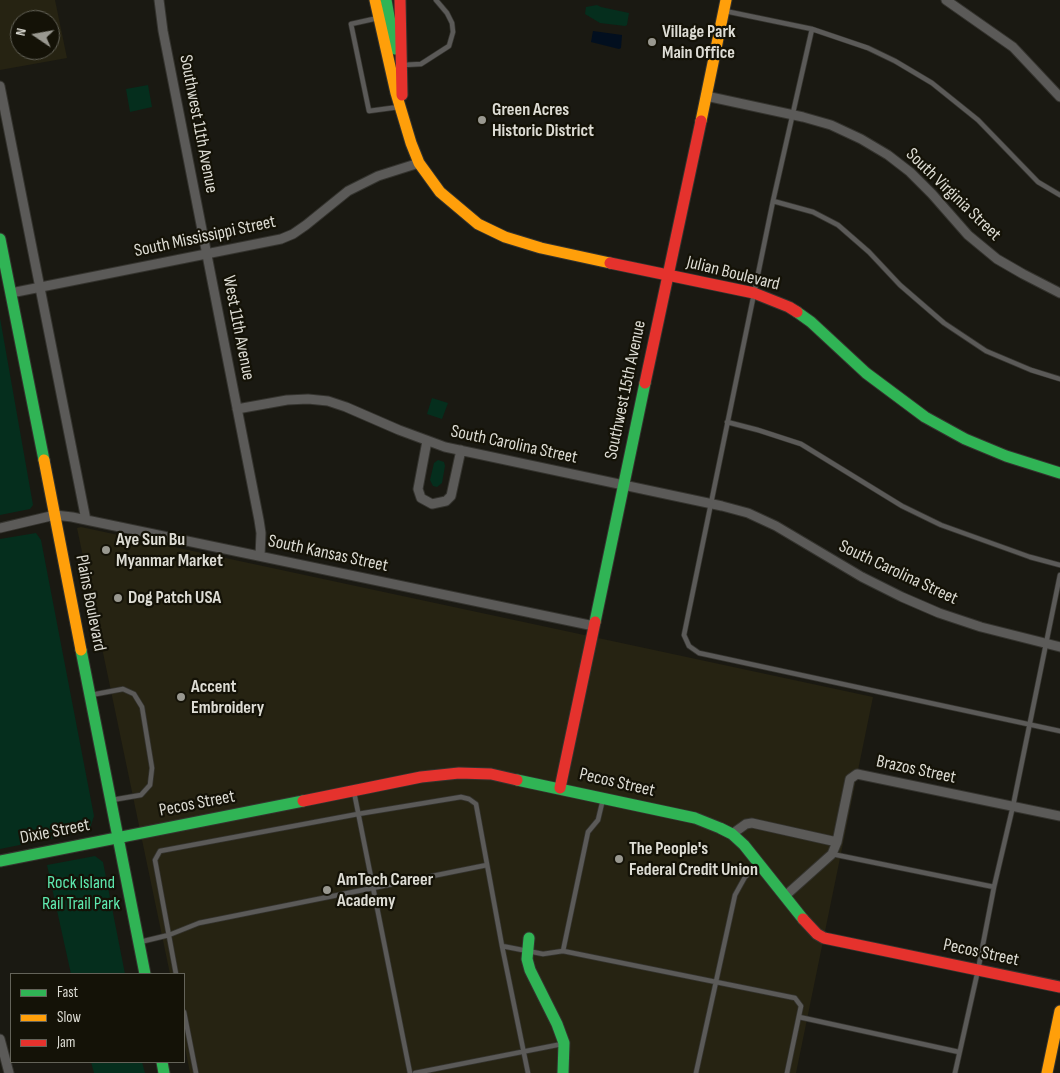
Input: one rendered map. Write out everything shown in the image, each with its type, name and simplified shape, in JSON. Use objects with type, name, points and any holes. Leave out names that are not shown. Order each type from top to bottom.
[{"type":"main road","name":"Julian Boulevard","points":[[375,0],[400,107],[419,163],[429,179],[457,208],[478,224],[505,237],[541,248],[754,293],[789,307],[811,322],[866,373],[925,417],[965,439],[1006,456],[1060,473]]},
{"type":"main road","points":[[386,0],[394,42],[402,64]]},
{"type":"main road","name":"Julian Boulevard","points":[[400,0],[403,108],[406,127]]},
{"type":"main road","name":"Southwest 15th Avenue","points":[[560,788],[725,5]]},
{"type":"main road","name":"Plains Boulevard","points":[[0,239],[145,973]]},
{"type":"main road","name":"Pecos Street","points":[[118,838],[421,777],[459,773],[492,774],[695,818],[732,834],[760,863],[817,934],[824,938],[1060,987]]},
{"type":"main road","name":"Dixie Street","points":[[0,861],[118,838]]},
{"type":"main road","points":[[529,938],[527,951],[530,970],[557,1024],[564,1043],[563,1073]]},
{"type":"main road","points":[[1048,1073],[1060,1011]]},
{"type":"street","name":"Southwest 11th Avenue","points":[[159,0],[163,31],[207,254]]},
{"type":"street","points":[[946,0],[1013,47],[1060,97]]},
{"type":"street","points":[[0,87],[86,520]]},
{"type":"street","name":"South Virginia Street","points":[[706,96],[831,125],[861,139],[888,155],[910,172],[968,235],[997,259],[1060,293]]},
{"type":"street","name":"South Mississippi Street","points":[[11,294],[281,238],[293,234],[348,191],[378,176],[419,163]]},
{"type":"street","name":"West 11th Avenue","points":[[207,254],[237,409]]},
{"type":"street","name":"South Carolina Street","points":[[237,409],[287,400],[308,399],[328,401],[427,441],[748,513],[776,526],[862,577],[939,613],[981,627],[1060,647]]},
{"type":"street","points":[[237,409],[260,520],[262,533],[260,556]]},
{"type":"street","points":[[427,441],[418,489],[421,498],[432,504],[446,502],[451,496],[461,450]]},
{"type":"street","points":[[0,528],[55,515]]},
{"type":"street","name":"South Kansas Street","points":[[55,515],[594,626]]},
{"type":"street","name":"Brazos Street","points":[[832,854],[838,842],[850,779],[858,774],[1060,816]]},
{"type":"street","points":[[732,834],[746,824],[752,823],[838,842]]},
{"type":"street","points":[[785,896],[832,854]]},
{"type":"street","points":[[0,1039],[10,1073]]},
{"type":"lane","points":[[402,64],[421,64],[448,46],[453,32],[452,23],[447,13],[436,0]]},
{"type":"lane","points":[[725,5],[812,29],[868,48],[894,61],[932,83],[978,120],[1038,182],[1060,195]]},
{"type":"lane","points":[[379,18],[351,24],[369,111],[400,107]]},
{"type":"lane","points":[[812,29],[773,201],[684,635],[689,646],[699,653],[1060,731]]},
{"type":"lane","points":[[773,201],[813,212],[838,224],[869,252],[900,285],[944,323],[986,351],[1031,370],[1060,379]]},
{"type":"lane","points":[[727,422],[801,444],[902,506],[941,525],[1030,557],[1060,565]]},
{"type":"lane","points":[[955,1073],[1013,806],[1060,576]]},
{"type":"lane","points":[[90,695],[123,689],[134,694],[142,707],[152,768],[150,785],[141,795],[110,800]]},
{"type":"lane","points":[[354,790],[410,1073]]},
{"type":"lane","points":[[176,973],[155,860],[160,851],[358,814],[461,797],[469,799],[476,804],[528,1073]]},
{"type":"lane","points":[[562,951],[588,832],[598,820],[603,797]]},
{"type":"lane","points":[[832,854],[994,887]]},
{"type":"lane","points":[[696,1073],[735,895],[745,877],[760,863]]},
{"type":"lane","points":[[139,943],[169,935],[199,923],[487,865]]},
{"type":"lane","points":[[502,946],[543,954],[562,951],[796,998],[801,1006],[787,1073]]},
{"type":"lane","points":[[185,1017],[196,1073]]},
{"type":"lane","points":[[799,1017],[959,1052]]},
{"type":"lane","points":[[415,1073],[564,1043]]},
{"type":"shaded area","points":[[0,0],[55,0],[57,10],[10,10],[10,60],[56,60],[0,70]]},
{"type":"shaded area","points":[[60,24],[67,58],[60,59]]},
{"type":"shaded area","points":[[81,527],[873,697],[796,1073],[190,1073],[185,1047],[185,973],[170,973],[77,528]]},
{"type":"green space","points":[[597,5],[629,13],[627,25],[600,23],[585,14],[586,7]]},
{"type":"green space","points":[[148,85],[152,107],[130,112],[126,89]]},
{"type":"green space","points":[[0,318],[33,505],[30,509],[0,515]]},
{"type":"green space","points":[[432,398],[448,403],[442,419],[427,414]]},
{"type":"green space","points":[[438,460],[444,462],[445,466],[442,483],[437,487],[433,486],[430,480],[434,463]]},
{"type":"green space","name":"Rock Island Rail Trail Park","points":[[36,533],[41,540],[94,816],[90,828],[79,833],[0,849],[0,539]]},
{"type":"green space","name":"Rock Island Rail Trail Park","points":[[95,856],[103,862],[125,973],[71,973],[47,865]]},
{"type":"green space","points":[[91,1063],[142,1063],[145,1073],[94,1073]]},
{"type":"water","points":[[593,31],[622,35],[621,48],[591,42]]},
{"type":"traffic: fast","points":[[386,0],[395,49]]},
{"type":"traffic: fast","points":[[0,239],[44,460]]},
{"type":"traffic: fast","points":[[797,312],[811,322],[866,373],[925,417],[965,439],[1006,456],[1060,473]]},
{"type":"traffic: fast","points":[[595,622],[645,383]]},
{"type":"traffic: fast","points":[[81,650],[145,973]]},
{"type":"traffic: fast","points":[[517,780],[695,818],[720,828],[732,834],[744,845],[803,919]]},
{"type":"traffic: fast","points":[[0,861],[303,801]]},
{"type":"traffic: fast","points":[[529,938],[527,959],[530,970],[557,1024],[564,1043],[563,1073]]},
{"type":"traffic: fast","points":[[162,1063],[164,1073]]},
{"type":"traffic: slow","points":[[375,0],[396,93],[411,143],[419,163],[440,192],[478,224],[505,237],[541,248],[610,263]]},
{"type":"traffic: slow","points":[[701,121],[726,0]]},
{"type":"traffic: slow","points":[[44,460],[81,650]]},
{"type":"traffic: slow","points":[[1047,1073],[1060,1011]]},
{"type":"traffic: jam","points":[[400,0],[402,95]]},
{"type":"traffic: jam","points":[[645,383],[701,121]]},
{"type":"traffic: jam","points":[[610,263],[754,293],[797,312]]},
{"type":"traffic: jam","points":[[560,788],[595,622]]},
{"type":"traffic: jam","points":[[303,801],[421,777],[459,773],[491,774],[517,780]]},
{"type":"traffic: jam","points":[[803,919],[817,934],[824,938],[1060,987]]},
{"type":"place","name":"Village Park Main Office","points":[[652,42]]},
{"type":"place","name":"Green Acres Historic District","points":[[482,120]]},
{"type":"place","name":"Aye Sun Bu Myanmar Market","points":[[106,550]]},
{"type":"place","name":"Dog Patch USA","points":[[118,598]]},
{"type":"place","name":"Accent Embroidery","points":[[181,697]]},
{"type":"place","name":"The People's Federal Credit Union","points":[[619,859]]},
{"type":"place","name":"AmTech Career Academy","points":[[327,890]]}]
